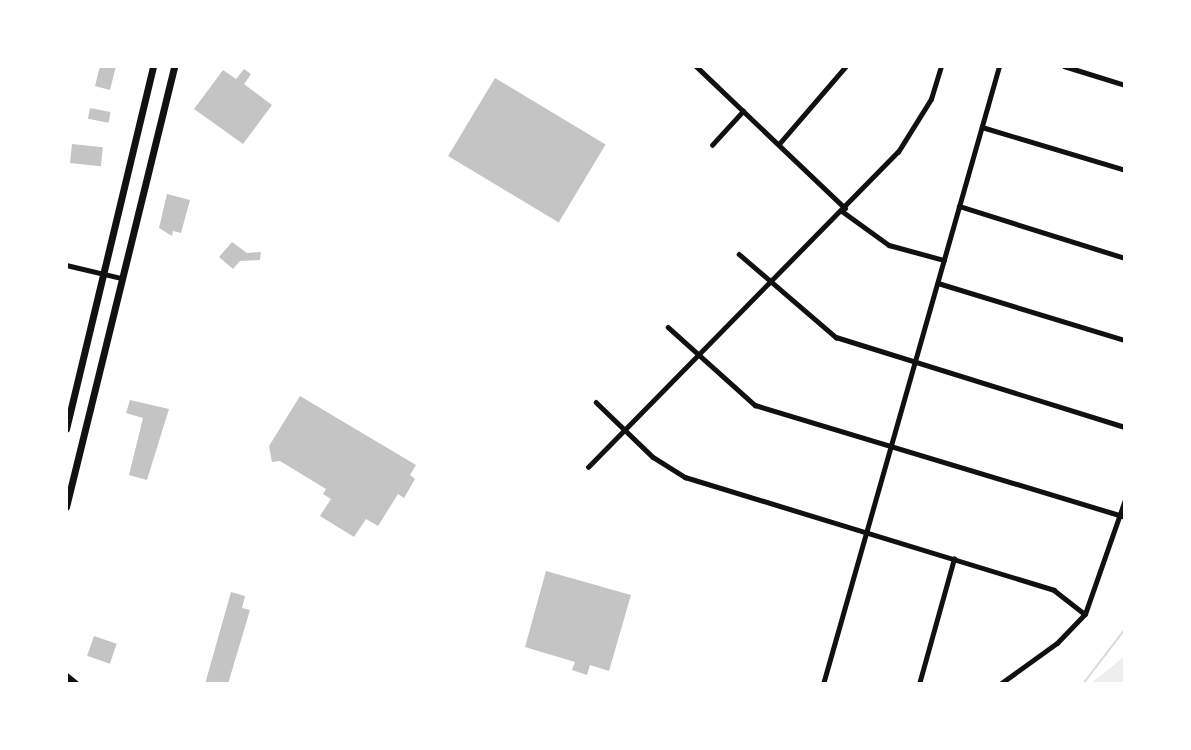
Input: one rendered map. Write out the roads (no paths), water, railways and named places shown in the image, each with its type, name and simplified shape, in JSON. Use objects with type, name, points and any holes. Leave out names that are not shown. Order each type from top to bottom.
[{"type":"main road","points":[[66,429],[153,66]]},
{"type":"main road","points":[[66,506],[174,66]]},
{"type":"main road","points":[[66,676],[76,684]]},
{"type":"street","points":[[696,66],[844,209],[889,245],[944,260]]},
{"type":"street","points":[[778,144],[846,66]]},
{"type":"street","points":[[588,467],[844,209],[919,122],[941,66]]},
{"type":"street","points":[[823,684],[999,66]]},
{"type":"street","points":[[1064,66],[1125,84]]},
{"type":"street","points":[[712,145],[743,111]]},
{"type":"street","points":[[982,127],[1125,170]]},
{"type":"street","points":[[959,206],[1125,258]]},
{"type":"street","points":[[739,254],[822,330],[1125,428]]},
{"type":"street","points":[[66,266],[122,278]]},
{"type":"street","points":[[938,283],[1125,340]]},
{"type":"street","points":[[668,327],[698,357],[755,405],[1122,517]]},
{"type":"street","points":[[596,402],[653,457],[685,477],[1054,590],[1085,614]]},
{"type":"street","points":[[1000,684],[1057,643],[1085,614],[1122,517],[1125,501]]},
{"type":"street","points":[[919,684],[954,559]]},
{"type":"waterway","points":[[1083,684],[1125,629]]}]
